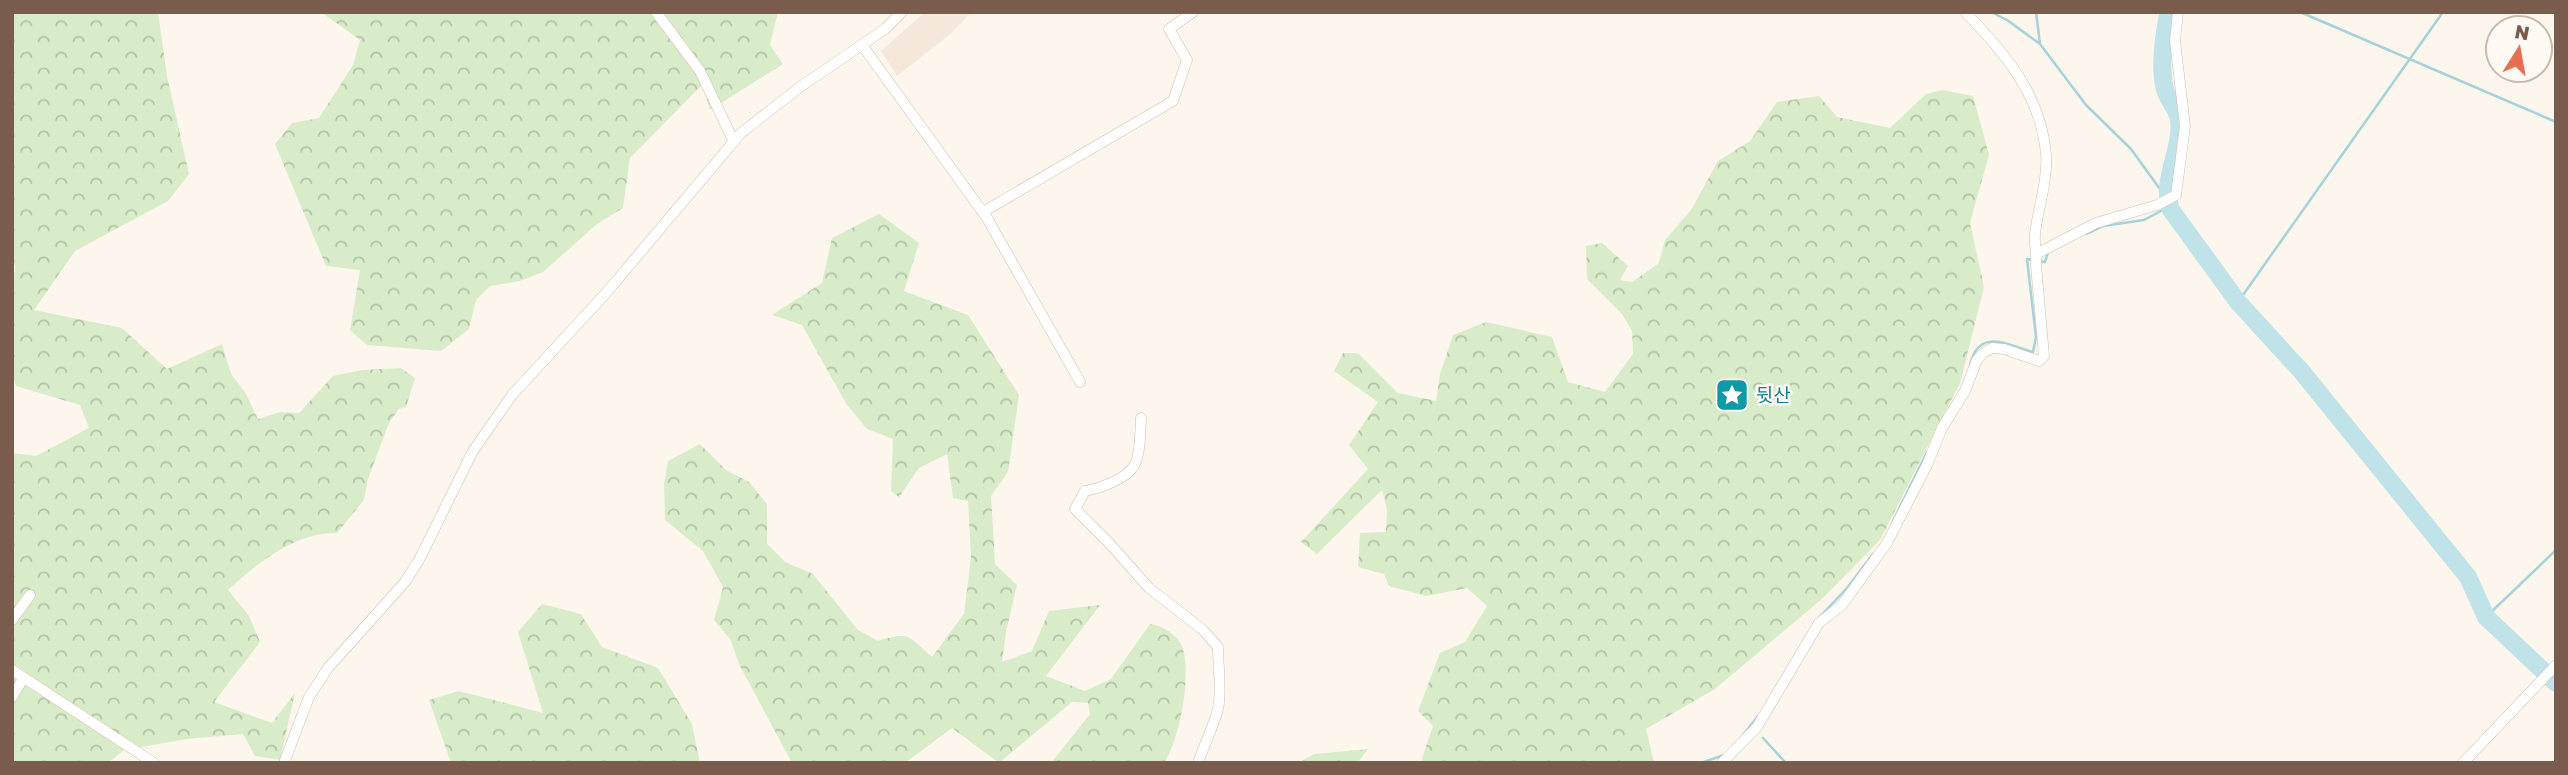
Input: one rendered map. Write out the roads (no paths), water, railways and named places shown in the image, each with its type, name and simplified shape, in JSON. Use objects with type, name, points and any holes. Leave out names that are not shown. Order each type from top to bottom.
[{"type":"street","points":[[656,12],[700,71],[734,142]]},
{"type":"street","points":[[284,763],[309,696],[328,668],[405,582],[419,560],[473,451],[512,395],[606,293],[741,134],[800,87],[886,29],[902,12]]},
{"type":"street","points":[[983,212],[1173,101],[1187,60],[1169,29],[1193,12]]},
{"type":"street","points":[[1723,763],[1757,727],[1819,623],[1842,606],[1888,543],[1927,465],[1942,428],[1965,391],[1977,360],[1992,348],[2004,349],[2039,361],[2043,356],[2036,265],[2038,253],[2035,242],[2046,155],[2040,123],[2033,100],[2017,70],[1996,43],[1965,12]]},
{"type":"street","points":[[2038,253],[2096,223],[2157,205],[2176,195],[2185,126],[2175,41],[2178,12]]},
{"type":"street","points":[[862,46],[983,212],[1080,382]]},
{"type":"street","points":[[1141,418],[1136,464],[1124,475],[1096,489],[1085,491],[1075,509],[1111,544],[1149,588],[1203,630],[1218,647],[1217,677],[1221,687],[1217,711],[1198,763]]},
{"type":"street","points":[[12,620],[30,595]]},
{"type":"street","points":[[2463,763],[2556,664]]},
{"type":"street","points":[[12,670],[154,763]]},
{"type":"street","points":[[12,697],[23,679]]},
{"type":"waterway","points":[[1991,12],[2040,44],[2086,105],[2131,149],[2165,196]]},
{"type":"waterway","points":[[2036,12],[2040,44]]},
{"type":"waterway","points":[[2169,12],[2162,71],[2166,93],[2179,119],[2178,142],[2168,187],[2171,210],[2238,302],[2302,372],[2468,577],[2486,617],[2556,683]]},
{"type":"waterway","points":[[2300,12],[2556,122]]},
{"type":"waterway","points":[[2238,302],[2443,12]]},
{"type":"waterway","points":[[2086,234],[2103,226],[2144,220],[2170,206]]},
{"type":"waterway","points":[[1970,365],[1974,353],[1987,342],[2004,343],[2033,352],[2036,337],[2027,259],[2045,262],[2048,252]]},
{"type":"waterway","points":[[1893,521],[1927,452]]},
{"type":"waterway","points":[[2486,617],[2556,550]]},
{"type":"waterway","points":[[1814,623],[1847,588],[1873,554]]},
{"type":"waterway","points":[[1743,735],[1758,716]]},
{"type":"waterway","points":[[1763,738],[1786,763]]},
{"type":"waterway","points":[[1701,763],[1724,755]]},
{"type":"place","name":"뒷산","points":[[1732,395]]}]
